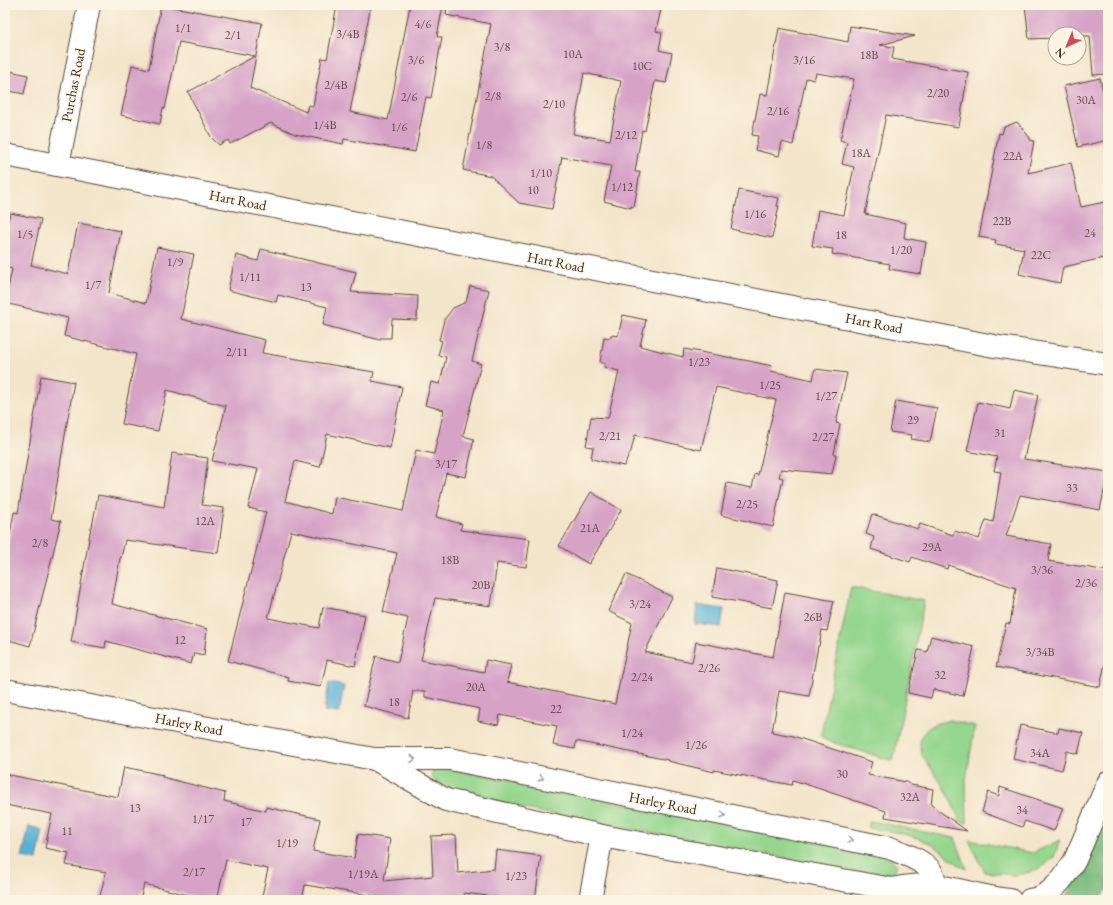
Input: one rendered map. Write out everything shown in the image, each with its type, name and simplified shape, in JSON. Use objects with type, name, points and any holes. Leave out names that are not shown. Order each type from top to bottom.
[{"type":"street","name":"Purchas Road","points":[[58,165],[89,5]]},
{"type":"street","name":"Hart Road","points":[[5,155],[978,343],[1108,364]]},
{"type":"street","name":"Harley Road","points":[[5,690],[374,759],[450,759],[890,848],[917,860],[930,869],[934,877],[935,886]]},
{"type":"street","name":"Harley Road","points":[[374,759],[446,800],[602,836],[892,889],[907,886],[935,886],[1010,900]]},
{"type":"street","points":[[1030,900],[1041,897],[1053,889],[1067,871],[1074,860],[1108,783]]},
{"type":"street","points":[[590,900],[602,836]]},
{"type":"green space","points":[[851,587],[924,601],[893,761],[825,740],[821,734]]},
{"type":"green space","points":[[950,720],[975,726],[966,780],[967,823],[960,821],[947,792],[922,755],[920,744],[921,737],[927,729],[935,724]]},
{"type":"green space","points":[[440,767],[889,856],[897,865],[894,872],[888,877],[483,801],[436,782],[431,776],[433,771]]},
{"type":"green space","points":[[1108,815],[1108,888],[1100,900],[1064,900]]},
{"type":"green space","points":[[870,821],[955,838],[967,869],[927,842],[902,834],[868,828]]},
{"type":"green space","points":[[969,840],[1033,853],[1060,840],[1054,857],[1044,866],[1030,872],[1014,875],[985,872]]},
{"type":"water","points":[[697,605],[724,609],[721,627],[695,624]]},
{"type":"water","points":[[329,683],[344,686],[339,713],[324,711]]},
{"type":"water","points":[[29,826],[43,830],[37,860],[22,857]]},
{"type":"building","points":[[161,5],[262,23],[250,88],[306,112],[308,105],[313,106],[322,58],[327,59],[337,5],[371,5],[350,112],[388,120],[410,5],[443,5],[437,37],[442,37],[431,98],[426,97],[415,152],[344,139],[343,144],[295,134],[271,123],[230,144],[228,140],[219,145],[211,137],[188,92],[255,56],[179,42],[165,109],[163,108],[160,124],[121,115],[132,65],[149,69]]},
{"type":"building","points":[[447,5],[662,5],[656,31],[662,33],[659,50],[672,53],[666,83],[655,81],[645,131],[642,130],[635,172],[640,172],[634,207],[631,206],[631,208],[604,201],[611,166],[562,157],[552,209],[519,203],[491,176],[463,170],[491,24],[446,15]],"holes":[[[584,73],[621,81],[610,140],[573,134]]]},
{"type":"building","points":[[1025,5],[1108,5],[1108,74],[1093,75],[1090,36],[1087,36],[1087,26],[1047,26],[1047,38],[1029,39]]},
{"type":"building","points":[[850,26],[915,36],[880,45],[894,47],[892,59],[968,72],[959,127],[886,115],[865,214],[906,223],[904,238],[926,242],[921,274],[889,269],[890,264],[832,254],[833,249],[812,246],[818,210],[844,215],[854,167],[842,164],[847,142],[840,140],[854,79],[816,73],[814,80],[806,78],[793,145],[782,142],[779,156],[755,150],[758,136],[752,135],[760,94],[767,95],[779,28],[848,42]]},
{"type":"building","points":[[5,70],[28,75],[24,94],[5,90]]},
{"type":"building","points":[[1100,78],[1108,114],[1108,140],[1078,147],[1064,86]]},
{"type":"building","points":[[1017,122],[1030,140],[1034,141],[1028,173],[1071,163],[1081,207],[1105,202],[1108,229],[1102,230],[1108,257],[1063,267],[1060,283],[1019,274],[1024,249],[995,244],[996,240],[979,237],[999,133],[1002,134],[1004,127]]},
{"type":"building","points":[[739,190],[779,198],[777,206],[779,206],[772,238],[731,229]]},
{"type":"building","points":[[10,213],[41,219],[31,265],[68,274],[78,223],[121,231],[109,293],[146,303],[157,247],[194,254],[181,319],[265,340],[262,353],[374,372],[372,381],[402,387],[390,448],[327,434],[320,467],[295,461],[285,501],[332,514],[335,497],[403,511],[416,450],[434,454],[444,410],[425,405],[431,382],[440,384],[446,357],[438,355],[442,341],[439,340],[444,320],[453,308],[466,302],[470,286],[489,290],[472,361],[481,364],[463,436],[474,439],[466,477],[446,473],[436,517],[462,524],[460,530],[530,539],[526,567],[497,563],[491,606],[435,598],[421,660],[484,672],[486,660],[511,665],[507,682],[615,704],[632,623],[608,611],[626,574],[672,597],[645,652],[692,662],[696,642],[773,657],[785,592],[834,601],[827,631],[822,630],[809,696],[779,691],[772,732],[793,736],[872,762],[868,775],[933,789],[931,805],[967,831],[885,817],[886,811],[793,780],[792,785],[714,770],[714,772],[668,760],[576,741],[575,749],[553,745],[557,726],[500,715],[498,725],[478,721],[480,709],[425,697],[425,691],[413,691],[408,718],[364,706],[376,656],[398,662],[408,618],[383,612],[397,553],[291,531],[268,618],[319,628],[323,607],[365,615],[355,666],[327,660],[321,687],[288,681],[289,677],[228,661],[266,512],[248,508],[258,469],[212,461],[226,406],[167,390],[158,431],[122,424],[136,354],[64,336],[68,318],[5,303],[12,269],[5,267],[5,235]]},
{"type":"building","points":[[261,249],[356,272],[351,292],[418,296],[417,320],[392,319],[391,338],[380,338],[380,340],[323,325],[327,307],[278,295],[276,302],[228,290],[236,255],[258,261]]},
{"type":"building","points":[[623,315],[646,320],[640,346],[683,357],[684,349],[749,361],[772,366],[771,371],[813,380],[815,369],[847,373],[836,423],[840,424],[832,474],[781,469],[779,477],[783,478],[773,527],[721,515],[727,483],[752,488],[755,474],[758,475],[776,400],[716,387],[701,450],[635,435],[631,451],[624,466],[591,459],[593,447],[586,446],[591,417],[608,418],[619,371],[604,367],[605,364],[600,362],[604,337],[610,338],[611,335],[618,336]]},
{"type":"building","points":[[41,376],[74,382],[51,519],[61,521],[30,646],[5,639],[5,562],[14,512],[18,513]]},
{"type":"building","points":[[1014,390],[1038,395],[1024,459],[1108,472],[1100,510],[1020,495],[1006,536],[1051,544],[1048,561],[1108,571],[1108,649],[1100,687],[996,667],[1006,623],[1010,624],[1016,588],[948,565],[947,569],[912,557],[910,562],[871,549],[874,537],[866,534],[872,514],[918,529],[920,524],[953,535],[955,531],[979,539],[986,520],[993,522],[1001,472],[994,471],[997,457],[967,451],[978,402],[1010,409]]},
{"type":"building","points":[[896,401],[937,408],[930,442],[911,439],[912,435],[890,432]]},
{"type":"building","points":[[172,453],[208,458],[202,505],[224,508],[218,553],[125,540],[120,558],[112,604],[207,629],[204,655],[194,653],[191,664],[106,641],[105,648],[71,642],[98,495],[164,507]]},
{"type":"building","points":[[591,492],[621,510],[589,564],[559,546]]},
{"type":"building","points":[[717,568],[778,580],[772,608],[712,597]]},
{"type":"building","points":[[931,636],[974,647],[963,696],[933,689],[931,698],[908,693],[918,650],[927,652]]},
{"type":"building","points":[[1020,725],[1058,733],[1059,728],[1083,733],[1078,754],[1067,751],[1062,770],[1013,759]]},
{"type":"building","points":[[124,767],[163,775],[162,777],[225,793],[224,801],[266,811],[266,807],[320,819],[313,851],[354,858],[358,834],[390,839],[384,881],[433,876],[431,836],[456,835],[458,873],[494,869],[496,850],[541,856],[535,900],[518,900],[464,893],[465,900],[401,900],[305,885],[302,900],[261,900],[268,869],[226,860],[217,900],[208,900],[144,884],[140,900],[99,900],[106,872],[66,865],[69,853],[45,848],[52,814],[5,805],[5,774],[118,797]]},
{"type":"building","points":[[1000,787],[1063,808],[1054,831],[1025,821],[1022,827],[982,812],[988,792],[999,796]]}]
